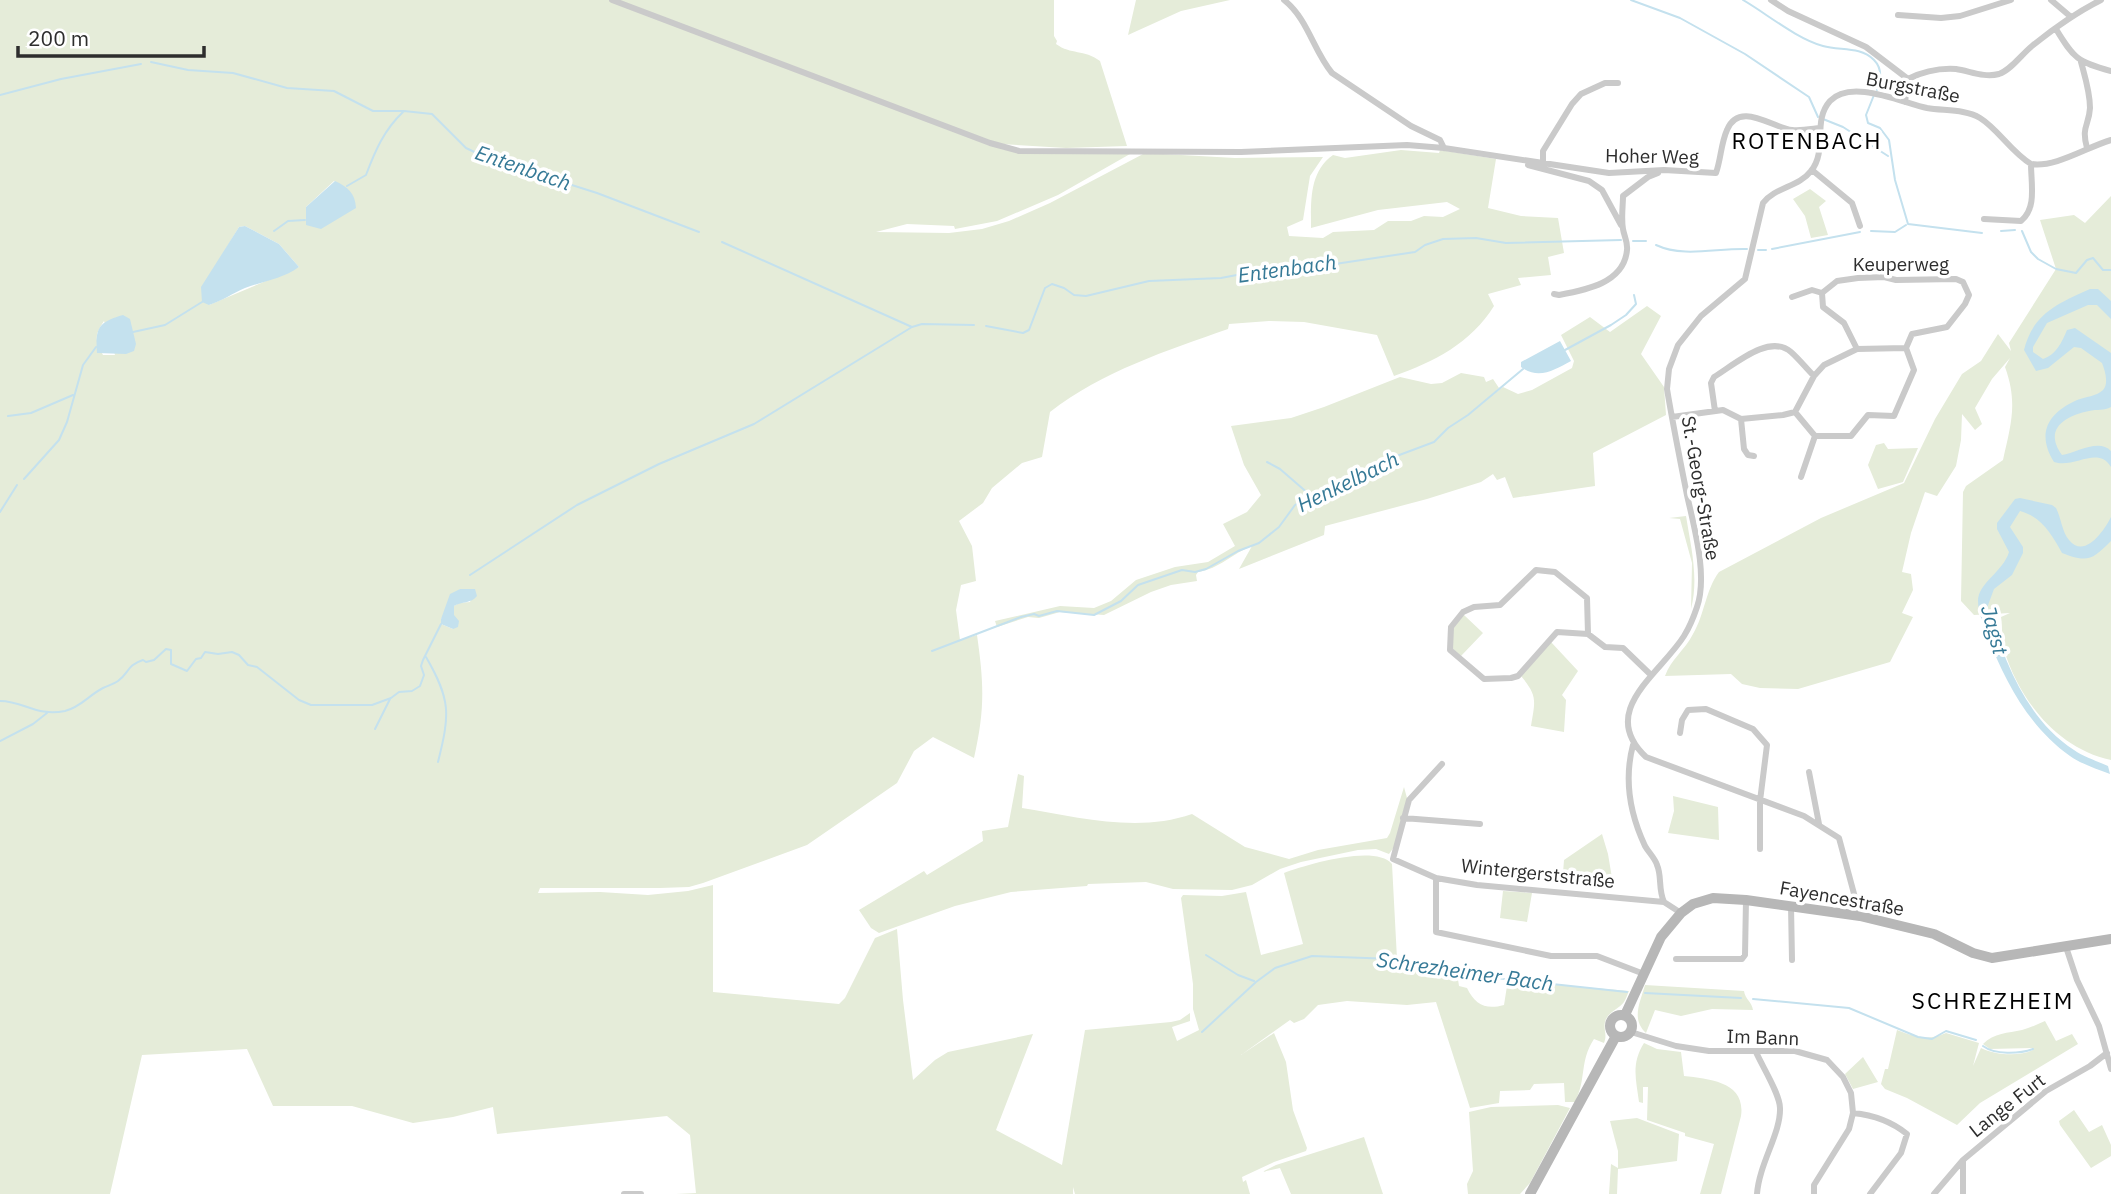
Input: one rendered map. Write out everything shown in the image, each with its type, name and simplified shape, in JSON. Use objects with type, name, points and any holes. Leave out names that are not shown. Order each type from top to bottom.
[{"type":"street","name":"Hoher Weg","points":[[612,0],[1019,151],[1241,152],[1406,145],[1444,148],[1609,173],[1664,170],[1716,173],[1726,130],[1741,117],[1759,117],[1791,130],[1820,121]]},
{"type":"street","points":[[1284,0],[1307,26],[1322,61],[1332,73],[1411,126],[1440,140],[1444,148]]},
{"type":"street","points":[[1771,0],[1866,47],[1908,79]]},
{"type":"street","points":[[1898,15],[1941,18],[1960,16],[2011,0]]},
{"type":"street","points":[[2051,0],[2071,17]]},
{"type":"street","points":[[1908,79],[1917,74],[1942,69],[1957,69],[1978,75],[2005,71],[2034,44],[2071,17],[2101,0]]},
{"type":"street","points":[[2056,29],[2069,51],[2081,62],[2111,71]]},
{"type":"street","points":[[2081,62],[2089,92],[2090,110],[2084,136],[2087,148]]},
{"type":"street","points":[[1905,102],[1908,79]]},
{"type":"street","points":[[1543,163],[1543,151],[1581,94],[1605,83],[1618,83]]},
{"type":"street","name":"Burgstraße","points":[[1820,121],[1829,102],[1840,94],[1858,92],[1924,107],[1970,113],[1981,118],[2008,146],[2031,164]]},
{"type":"street","points":[[1820,121],[1818,152],[1812,170],[1852,203],[1860,226]]},
{"type":"street","points":[[1984,219],[2021,221],[2028,215],[2032,200],[2031,164],[2052,163],[2111,140]]},
{"type":"street","points":[[1521,161],[1525,165],[1562,172],[1589,181],[1602,190],[1622,227]]},
{"type":"street","points":[[1611,204],[1648,177],[1664,170]]},
{"type":"street","name":"St.-Georg-Straße","points":[[1664,902],[1659,891],[1658,866],[1643,842],[1630,803],[1628,763],[1633,745],[1628,722],[1631,702],[1684,636],[1698,606],[1700,586],[1696,538],[1667,389],[1669,369],[1678,345],[1701,316],[1745,279],[1763,203],[1769,195],[1795,183],[1812,170]]},
{"type":"street","points":[[1554,294],[1576,292],[1602,284],[1618,271],[1627,252],[1622,227],[1623,196]]},
{"type":"street","name":"Keuperweg","points":[[1792,297],[1812,290],[1822,293],[1837,281],[1858,278],[1956,279],[1963,282],[1969,295],[1947,327],[1912,334],[1906,348]]},
{"type":"street","points":[[1822,293],[1823,307],[1844,323],[1857,349]]},
{"type":"street","points":[[1715,411],[1711,383],[1714,377],[1766,346],[1778,345],[1790,350],[1814,376]]},
{"type":"street","points":[[1672,417],[1723,410],[1741,418],[1795,412],[1814,376],[1824,365],[1857,349],[1906,348],[1914,370],[1894,416],[1868,415],[1852,436],[1815,436]]},
{"type":"street","points":[[1795,412],[1815,436]]},
{"type":"street","points":[[1741,418],[1744,450],[1748,456],[1754,456]]},
{"type":"street","points":[[1801,477],[1815,436]]},
{"type":"street","points":[[1588,634],[1587,597],[1555,572],[1536,570],[1500,605],[1474,607],[1463,612],[1451,627],[1450,650],[1484,679],[1511,678],[1518,676],[1557,632],[1588,634],[1605,647],[1623,648],[1651,675]]},
{"type":"street","points":[[1679,733],[1682,720],[1689,710],[1706,709],[1753,729],[1767,746],[1760,801],[1760,849]]},
{"type":"street","points":[[1633,745],[1646,757],[1819,824],[1839,838],[1860,916]]},
{"type":"street","points":[[1442,764],[1409,800],[1403,818],[1480,824]]},
{"type":"street","points":[[1809,772],[1819,824]]},
{"type":"street","name":"Wintergerststraße","points":[[1403,818],[1393,859],[1436,878],[1664,902],[1681,913]]},
{"type":"street","points":[[1436,878],[1436,932],[1551,956],[1597,956],[1644,974]]},
{"type":"street","name":"Fayencestraße","points":[[1530,1194],[1616,1036],[1611,1031],[1610,1023],[1618,1016],[1625,1016],[1661,937],[1681,913],[1693,904],[1713,898],[1746,900],[1860,916],[1934,934],[1973,953],[1992,958],[2111,939]]},
{"type":"street","points":[[1676,959],[1742,959],[1745,955],[1746,900]]},
{"type":"street","points":[[1791,906],[1792,960]]},
{"type":"street","points":[[2066,947],[2077,980],[2099,1026],[2111,1069]]},
{"type":"street","points":[[1616,1036],[1626,1037],[1631,1032],[1632,1022],[1625,1016]]},
{"type":"street","name":"Im Bann","points":[[1631,1032],[1709,1051],[1795,1051],[1827,1060],[1843,1077],[1851,1093],[1853,1113]]},
{"type":"street","points":[[1756,1052],[1781,1106],[1778,1124],[1757,1182],[1756,1194]]},
{"type":"street","name":"Lange Furt","points":[[1934,1194],[1964,1160],[2046,1091],[2107,1053]]},
{"type":"street","points":[[1814,1194],[1814,1185],[1849,1129],[1853,1113],[1889,1121],[1906,1133],[1901,1153],[1870,1194]]},
{"type":"street","name":"Lange Furt","points":[[1963,1194],[1964,1160]]},
{"type":"street","points":[[624,1194],[640,1194]]},
{"type":"green space","points":[[0,0],[1054,0],[1056,44],[1100,61],[1127,146],[1066,148],[1001,144],[1001,149],[1024,152],[1130,154],[1058,195],[997,221],[955,229],[954,226],[907,224],[876,232],[949,233],[982,229],[1009,221],[1050,203],[1145,153],[1235,158],[1323,157],[1310,176],[1303,220],[1287,227],[1289,236],[1323,238],[1333,232],[1374,230],[1388,221],[1411,221],[1424,216],[1443,217],[1460,209],[1447,202],[1378,210],[1311,228],[1315,178],[1333,155],[1345,158],[1401,150],[1439,153],[1440,150],[1496,159],[1488,208],[1521,216],[1558,218],[1564,253],[1548,257],[1551,275],[1518,278],[1521,285],[1488,294],[1494,306],[1463,341],[1437,357],[1394,376],[1377,335],[1304,322],[1229,324],[1228,329],[1158,354],[1113,374],[1050,412],[1042,457],[1022,463],[992,488],[983,503],[959,521],[972,546],[976,581],[961,585],[956,610],[960,640],[977,635],[982,710],[974,758],[933,737],[914,751],[897,783],[807,845],[703,883],[689,887],[660,888],[540,888],[538,893],[600,892],[648,895],[688,891],[713,885],[713,992],[839,1004],[845,998],[875,938],[897,929],[913,1080],[948,1052],[1033,1034],[996,1130],[1062,1165],[1085,1030],[1171,1022],[1190,1013],[1190,1021],[1172,1027],[1177,1041],[1199,1030],[1193,1009],[1193,984],[1181,898],[1183,895],[1222,896],[1246,892],[1261,955],[1303,944],[1284,873],[1340,858],[1383,858],[1392,864],[1397,959],[1457,973],[1459,986],[1467,988],[1482,1005],[1504,1005],[1507,986],[1511,981],[1629,991],[1624,1002],[1606,1019],[1604,1043],[1594,1039],[1589,1047],[1575,1102],[1565,1102],[1564,1083],[1534,1084],[1530,1090],[1500,1091],[1499,1103],[1470,1108],[1436,1002],[1407,1005],[1347,1001],[1318,1005],[1304,1019],[1294,1023],[1290,1020],[1241,1055],[1274,1033],[1286,1062],[1293,1110],[1307,1148],[1306,1151],[1242,1177],[1243,1182],[1246,1180],[1250,1194],[1075,1194],[1073,1187],[1073,1194],[676,1194],[696,1193],[690,1135],[667,1116],[497,1134],[493,1107],[413,1123],[352,1106],[273,1106],[247,1049],[142,1055],[110,1194],[0,1194]],"holes":[[[334,181],[348,190],[306,225],[306,207]],[[245,226],[279,244],[299,267],[209,305],[219,260],[239,227]],[[104,321],[115,355],[103,355],[97,334]],[[460,589],[475,589],[470,602],[454,606],[453,629],[441,624],[441,619]]]},
{"type":"green space","points":[[1136,0],[1230,0],[1181,11],[1128,35]]},
{"type":"green space","points":[[1810,189],[1826,201],[1819,207],[1828,235],[1811,238],[1805,216],[1793,199]]},
{"type":"green space","points":[[2111,196],[2111,760],[2074,745],[2043,720],[2031,704],[2011,669],[2003,646],[2001,617],[2010,613],[1974,615],[1961,601],[1963,492],[1966,486],[2003,460],[2012,414],[2011,392],[2005,367],[2010,358],[1992,379],[1975,408],[1982,424],[1975,430],[1962,414],[1956,466],[1937,496],[1925,492],[1911,533],[1902,572],[1911,574],[1913,590],[1902,613],[1913,617],[1890,662],[1798,689],[1760,688],[1742,684],[1731,674],[1665,676],[1690,640],[1719,572],[1821,518],[1904,483],[1935,419],[1962,374],[1981,361],[1998,334],[2011,351],[2009,343],[2056,269],[2040,220],[2074,215],[2085,223]]},
{"type":"green space","points":[[1647,306],[1661,316],[1641,354],[1664,387],[1666,415],[1593,453],[1595,486],[1513,498],[1505,477],[1497,480],[1493,474],[1481,482],[1427,499],[1325,526],[1324,535],[1239,569],[1252,546],[1213,568],[1198,572],[1197,581],[1171,585],[1151,592],[1104,615],[1060,612],[1039,618],[1028,617],[997,627],[995,621],[1060,606],[1094,608],[1111,601],[1136,580],[1175,567],[1208,562],[1235,546],[1223,524],[1247,512],[1261,495],[1244,465],[1231,426],[1291,418],[1400,377],[1431,384],[1442,383],[1461,373],[1484,377],[1486,382],[1493,379],[1499,388],[1487,399],[1503,387],[1518,394],[1532,390],[1572,368],[1574,361],[1561,335],[1590,317],[1610,332]]},
{"type":"green space","points":[[1884,443],[1888,449],[1918,448],[1903,482],[1878,489],[1868,465],[1876,445]]},
{"type":"green space","points":[[1686,516],[1694,574],[1691,609],[1692,563],[1680,519],[1669,518]]},
{"type":"green space","points":[[1464,615],[1483,633],[1461,656],[1453,649],[1453,628]]},
{"type":"green space","points":[[1551,642],[1578,671],[1562,695],[1566,700],[1564,732],[1531,726],[1533,694],[1521,676]]},
{"type":"green space","points":[[1018,774],[1024,776],[1022,808],[1129,823],[1171,820],[1192,814],[1245,847],[1289,859],[1318,850],[1387,838],[1404,787],[1407,798],[1394,847],[1389,854],[1376,849],[1358,850],[1301,862],[1280,869],[1252,885],[1232,890],[1173,889],[1146,882],[1088,884],[1011,892],[955,906],[879,933],[871,928],[859,910],[924,871],[927,875],[983,841],[982,831],[1008,827]]},
{"type":"green space","points":[[1673,796],[1718,807],[1719,840],[1668,833],[1674,811]]},
{"type":"green space","points":[[1602,834],[1612,878],[1563,873],[1564,860]]},
{"type":"green space","points":[[1503,891],[1532,893],[1527,922],[1500,918]]},
{"type":"green space","points":[[1645,985],[1744,991],[1753,1010],[1712,1009],[1681,1016],[1655,1010],[1646,1033],[1641,1028],[1638,1016]]},
{"type":"green space","points":[[2045,1021],[2056,1041],[2072,1034],[2078,1044],[1980,1103],[1957,1125],[1885,1089],[1881,1084],[1885,1069],[1888,1069],[1897,1030],[1922,1037],[1946,1033],[1979,1043],[1973,1066],[1981,1048],[2007,1054],[2021,1054],[2033,1050],[1990,1049],[1983,1044],[1996,1036]]},
{"type":"green space","points":[[1644,1043],[1657,1049],[1681,1052],[1684,1076],[1724,1084],[1738,1096],[1741,1116],[1721,1194],[1700,1194],[1714,1144],[1685,1136],[1685,1133],[1647,1120],[1648,1087],[1643,1087],[1643,1103],[1639,1102],[1636,1072],[1637,1058]]},
{"type":"green space","points":[[1863,1057],[1878,1082],[1853,1089],[1845,1074]]},
{"type":"green space","points":[[1558,1105],[1570,1108],[1530,1183],[1520,1194],[1468,1194],[1467,1184],[1473,1171],[1469,1112],[1491,1107]]},
{"type":"green space","points":[[2074,1110],[2089,1132],[2102,1125],[2111,1145],[2111,1156],[2091,1168],[2060,1125],[2059,1121]]},
{"type":"green space","points":[[1637,1118],[1679,1134],[1677,1161],[1618,1169],[1617,1194],[1609,1194],[1611,1164],[1618,1168],[1618,1151],[1610,1121]]},
{"type":"green space","points":[[1364,1137],[1383,1194],[1291,1194],[1280,1168],[1262,1172],[1276,1165]]},
{"type":"water","points":[[335,181],[350,191],[356,208],[321,229],[306,225],[306,207]]},
{"type":"water","points":[[245,226],[279,244],[299,267],[209,305],[202,302],[201,287],[239,227]]},
{"type":"water","points":[[2090,289],[2098,289],[2111,301],[2111,319],[2097,305],[2088,305],[2047,323],[2033,347],[2033,352],[2043,359],[2048,357],[2058,348],[2067,330],[2075,328],[2111,353],[2111,407],[2072,416],[2059,425],[2055,438],[2062,455],[2094,446],[2106,447],[2111,451],[2111,467],[2099,458],[2070,463],[2054,462],[2046,442],[2048,425],[2059,411],[2077,400],[2103,390],[2106,380],[2102,363],[2081,348],[2074,347],[2048,368],[2036,371],[2024,350],[2028,337],[2041,318],[2058,305]]},
{"type":"water","points":[[123,315],[130,319],[136,344],[134,351],[126,354],[97,353],[100,327]]},
{"type":"water","points":[[1560,341],[1571,361],[1540,373],[1521,367],[1521,362]]},
{"type":"water","name":"Jagst","points":[[2015,499],[2056,508],[2067,537],[2081,547],[2094,540],[2111,517],[2111,541],[2094,556],[2084,559],[2062,553],[2040,522],[2020,511],[2010,527],[2023,547],[2023,553],[2012,575],[1994,589],[1987,608],[2019,687],[2042,722],[2078,752],[2108,766],[2110,774],[2070,756],[2031,718],[2002,671],[1982,619],[1978,605],[1979,595],[2002,566],[2009,552],[1997,529],[1997,523]]},
{"type":"water","points":[[460,589],[475,589],[477,596],[454,606],[454,615],[459,621],[458,627],[453,629],[441,624],[441,619],[450,594]]},
{"type":"waterway","points":[[1631,0],[1680,18],[1745,54],[1809,97],[1818,117]]},
{"type":"waterway","name":"ROTENBACH","points":[[1743,0],[1813,43],[1856,51],[1874,60],[1880,70],[1877,90]]},
{"type":"waterway","name":"Entenbach","points":[[151,62],[188,70],[233,73],[287,88],[334,91],[373,111],[432,114],[466,148],[487,158],[597,193],[699,232]]},
{"type":"waterway","name":"Entenbach","points":[[0,95],[61,79],[141,64]]},
{"type":"waterway","name":"ROTENBACH","points":[[1874,95],[1866,115],[1868,123],[1880,128],[1889,140],[1895,180],[1908,224],[1982,233]]},
{"type":"waterway","points":[[347,186],[366,175],[381,141],[403,112]]},
{"type":"waterway","points":[[1823,119],[1843,127],[1888,156]]},
{"type":"waterway","points":[[274,231],[288,221],[305,220]]},
{"type":"waterway","name":"Entenbach","points":[[1871,231],[1895,232],[1906,225]]},
{"type":"waterway","name":"ROTENBACH","points":[[2001,231],[2015,230]]},
{"type":"waterway","name":"ROTENBACH","points":[[2022,231],[2031,252],[2056,269],[2076,273],[2087,260],[2093,258],[2103,270],[2111,270]]},
{"type":"waterway","name":"Entenbach","points":[[1772,249],[1860,232]]},
{"type":"waterway","name":"Entenbach","points":[[986,326],[1023,333],[1029,330],[1045,288],[1052,284],[1074,295],[1086,296],[1149,281],[1221,278],[1263,270],[1315,267],[1415,252],[1425,245],[1443,239],[1476,238],[1506,243],[1621,240]]},
{"type":"waterway","name":"Entenbach","points":[[1633,241],[1646,241]]},
{"type":"waterway","name":"Entenbach","points":[[722,242],[912,327],[922,324],[974,325]]},
{"type":"waterway","name":"Entenbach","points":[[1656,245],[1689,252],[1747,249]]},
{"type":"waterway","name":"Entenbach","points":[[1758,250],[1766,250]]},
{"type":"waterway","name":"Henkelbach","points":[[1565,350],[1626,315],[1636,304],[1634,295]]},
{"type":"waterway","points":[[133,332],[165,325],[202,302]]},
{"type":"waterway","points":[[470,575],[577,505],[659,464],[754,424],[912,327]]},
{"type":"waterway","points":[[24,479],[59,440],[67,422],[83,365],[96,347]]},
{"type":"waterway","name":"Henkelbach","points":[[932,651],[1034,614],[1039,616],[1057,611],[1094,615],[1121,601],[1138,585],[1182,570],[1195,572],[1206,569],[1259,543],[1279,527],[1295,505],[1311,495],[1350,479],[1378,463],[1434,442],[1523,369]]},
{"type":"waterway","points":[[8,416],[31,413],[73,395]]},
{"type":"waterway","points":[[1267,462],[1280,469],[1310,495]]},
{"type":"waterway","points":[[0,512],[17,485]]},
{"type":"waterway","points":[[0,701],[46,712],[65,711],[118,681],[134,664],[143,660],[154,660],[166,649],[171,650],[171,664],[187,671],[205,652],[232,652],[248,665],[257,667],[299,700],[311,705],[372,705],[399,692],[412,691],[420,686],[424,675],[421,666],[423,660],[441,624]]},
{"type":"waterway","points":[[426,657],[440,685],[446,708],[445,731],[438,762]]},
{"type":"waterway","points":[[375,729],[390,699]]},
{"type":"waterway","points":[[0,741],[33,724],[47,713]]},
{"type":"waterway","points":[[1206,955],[1238,975],[1254,981]]},
{"type":"waterway","name":"Schrezheimer Bach","points":[[1202,1032],[1275,968],[1312,956],[1393,959],[1448,973],[1627,992]]},
{"type":"waterway","name":"Schrezheimer Bach","points":[[1645,993],[1741,998]]},
{"type":"waterway","name":"Schrezheimer Bach","points":[[1753,999],[1849,1008],[1918,1037],[1932,1039],[1946,1031],[1976,1040]]},
{"type":"waterway","name":"Schrezheimer Bach","points":[[1983,1046],[2007,1053],[2033,1049]]},
{"type":"district","name":"ROTENBACH","points":[[1807,141]]},
{"type":"district","name":"SCHREZHEIM","points":[[1993,1001]]}]
